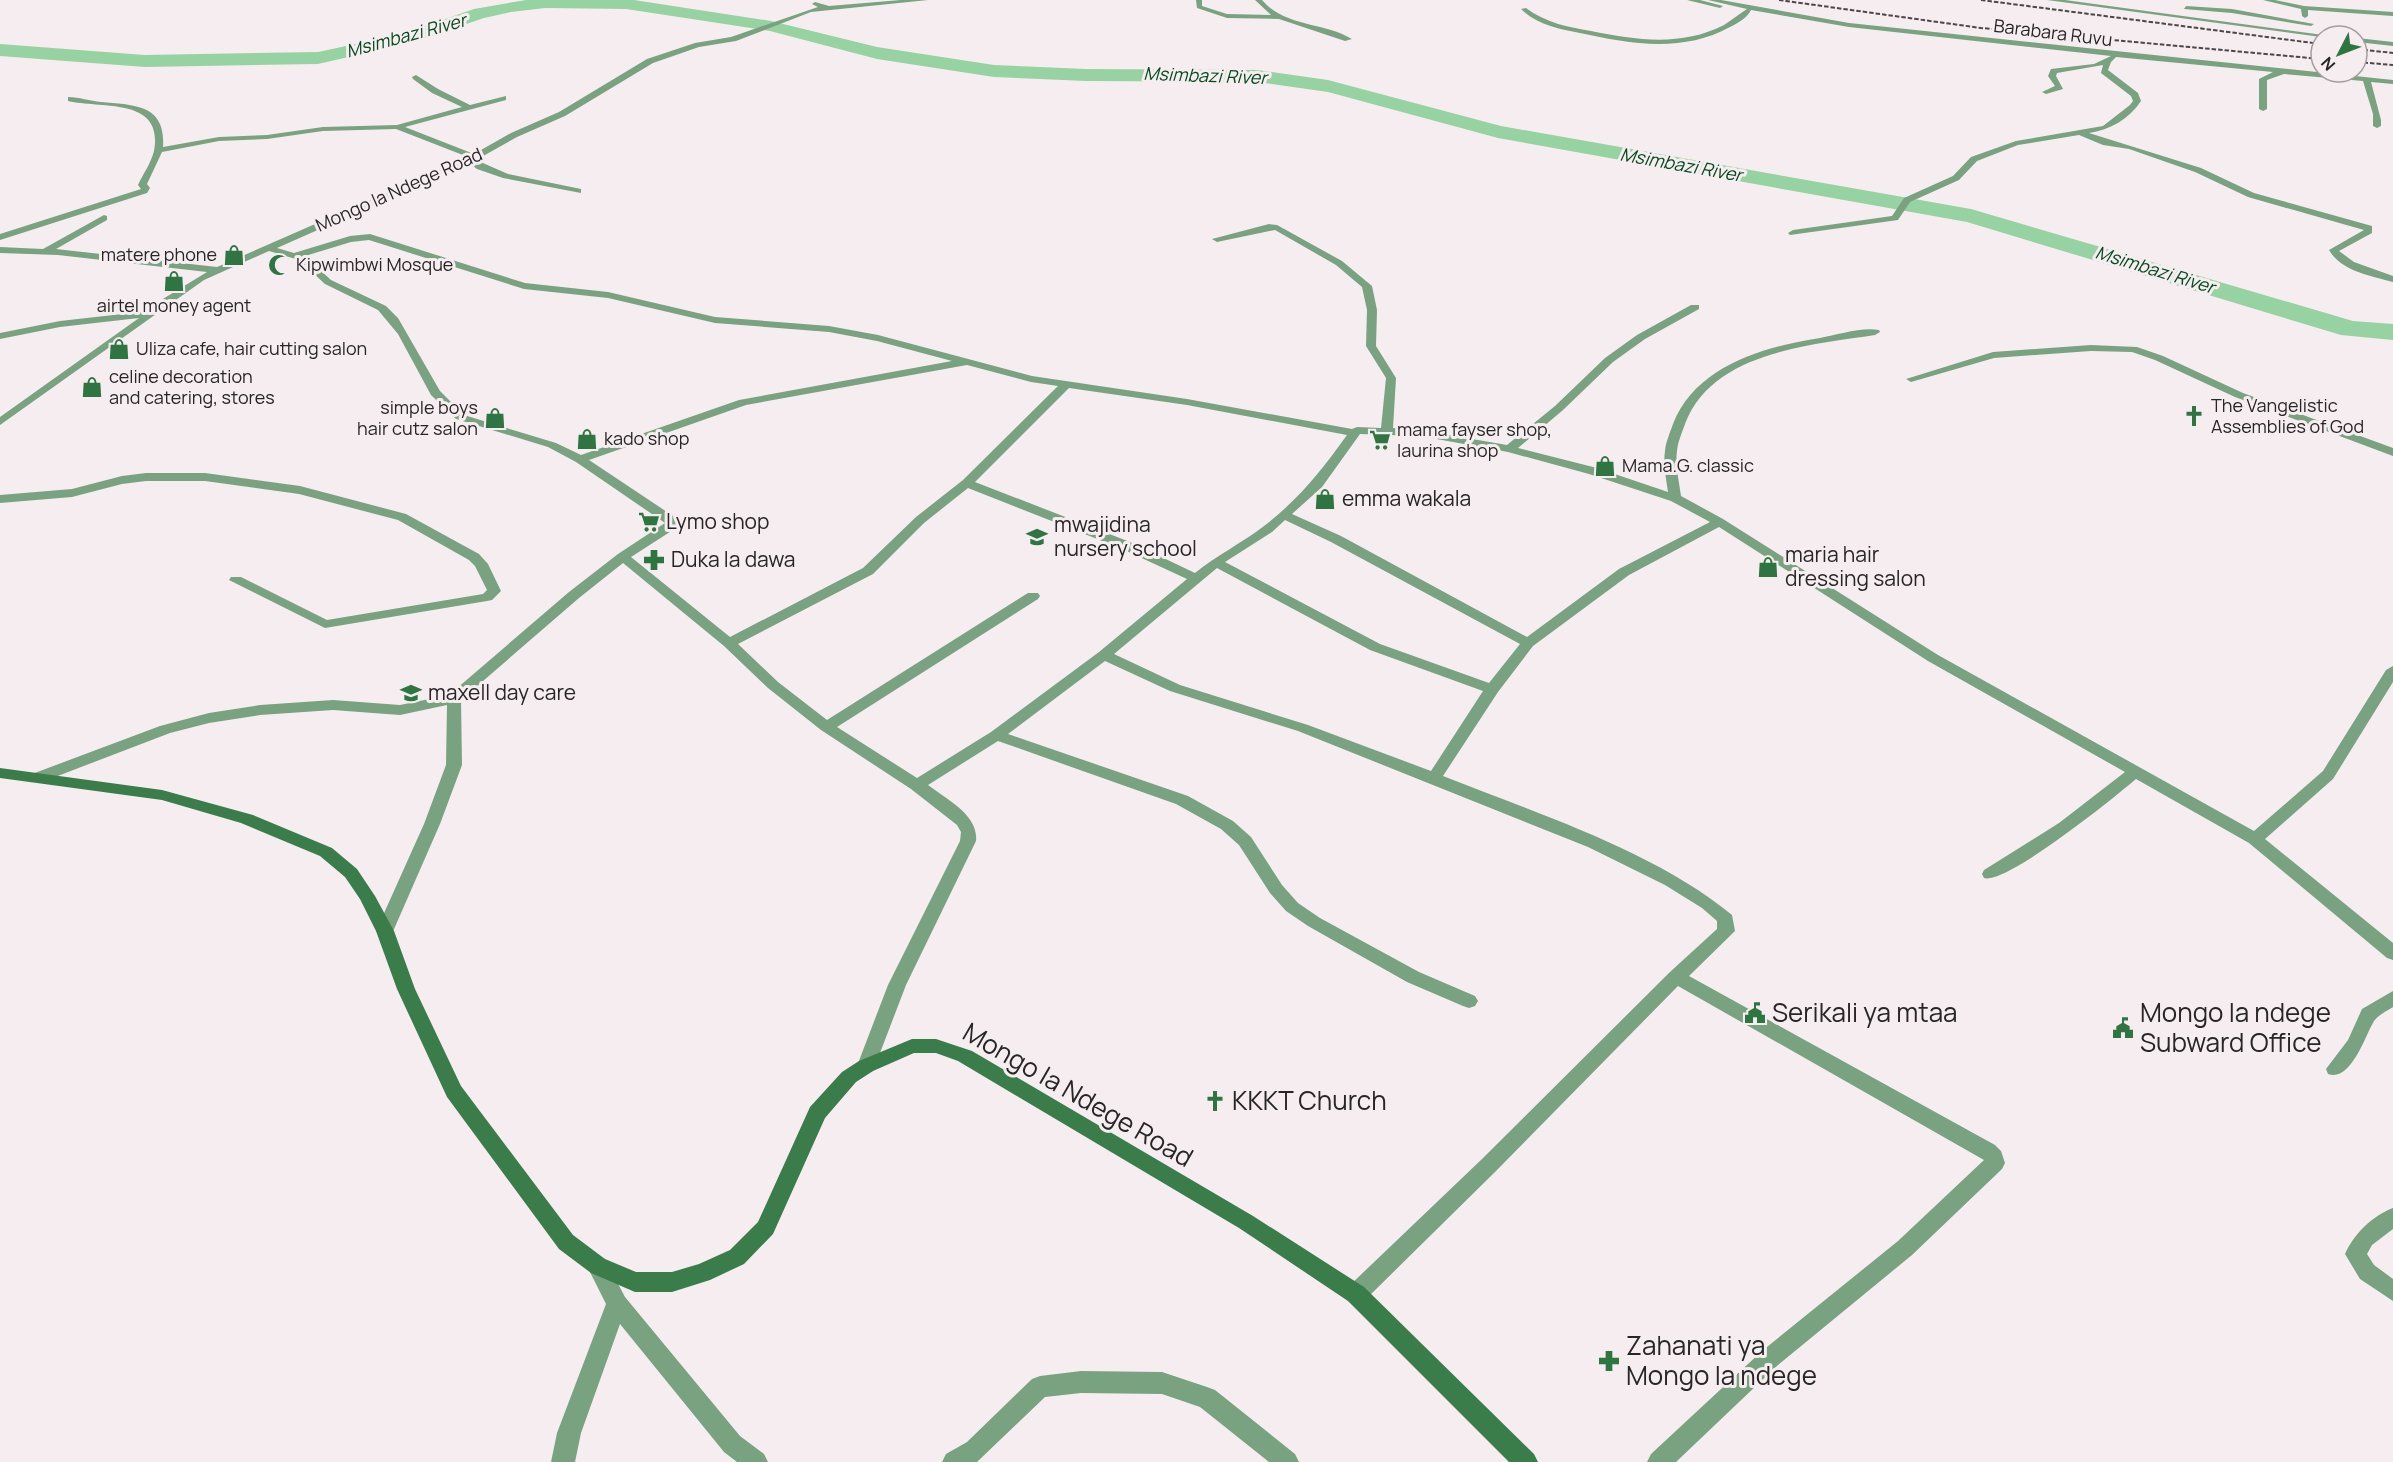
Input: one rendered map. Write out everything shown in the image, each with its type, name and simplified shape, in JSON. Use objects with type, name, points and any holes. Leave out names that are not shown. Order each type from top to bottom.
[{"type":"street","points":[[809,0],[823,8]]},
{"type":"street","name":"Mongo la Ndege Road","points":[[0,422],[192,283],[473,158],[514,135],[562,114],[650,61],[698,45],[733,39],[810,10],[925,0]]},
{"type":"street","points":[[1199,0],[1199,7],[1209,12],[1281,17]]},
{"type":"street","points":[[1258,0],[1264,9],[1281,17],[1348,39]]},
{"type":"street","points":[[1690,0],[1773,13]]},
{"type":"street","name":"Barabara Ruvu","points":[[1711,0],[1773,13],[1849,24],[2118,56],[2309,73]]},
{"type":"street","points":[[2050,0],[2309,34]]},
{"type":"street","points":[[2266,0],[2304,8],[2393,14]]},
{"type":"street","points":[[2186,8],[2240,12],[2312,24]]},
{"type":"street","points":[[2304,8],[2303,14],[2312,24]]},
{"type":"street","points":[[1524,9],[1536,18],[1553,25],[1621,40],[1646,42],[1713,32],[1738,21],[1748,10]]},
{"type":"street","points":[[2287,31],[2309,25]]},
{"type":"street","points":[[2369,41],[2393,44]]},
{"type":"street","points":[[2046,92],[2060,87],[2052,76],[2054,71],[2096,66],[2118,56]]},
{"type":"street","points":[[1794,233],[1895,218],[1907,200],[1956,178],[1974,159],[2016,142],[2105,128],[2133,107],[2137,101],[2135,94],[2104,71],[2108,66],[2107,61]]},
{"type":"street","points":[[2263,110],[2263,79],[2284,71]]},
{"type":"street","points":[[416,77],[435,91],[469,107]]},
{"type":"street","name":"Barabara Ruvu","points":[[2369,79],[2393,82]]},
{"type":"street","points":[[2367,84],[2368,95],[2378,116],[2377,126]]},
{"type":"street","points":[[158,150],[219,139],[267,138],[323,129],[397,127],[503,98]]},
{"type":"street","points":[[0,237],[144,191],[146,188],[142,185],[158,150],[159,123],[145,110],[89,104],[71,99]]},
{"type":"street","points":[[397,127],[473,158],[477,166],[495,174],[578,192]]},
{"type":"street","points":[[2082,133],[2106,143],[2131,147],[2198,170],[2251,195],[2368,228],[2369,231],[2334,250],[2335,255],[2358,268],[2393,279]]},
{"type":"street","points":[[46,251],[104,218]]},
{"type":"street","points":[[1217,239],[1269,227],[1277,228],[1339,263],[1366,286],[1372,310],[1371,346],[1391,378],[1387,431]]},
{"type":"street","points":[[297,255],[350,239],[370,237],[524,286],[608,295],[715,320],[830,329],[970,361],[1031,379],[1187,402],[1354,433]]},
{"type":"street","points":[[36,778],[165,729],[209,718],[260,710],[333,705],[400,710],[454,699],[574,595],[623,557],[669,527],[671,523],[669,519],[580,459],[552,445],[453,413],[437,397],[416,363],[406,338],[390,314],[328,282],[297,255],[268,248]]},
{"type":"street","points":[[0,250],[46,251],[218,270]]},
{"type":"street","points":[[1509,449],[1559,408],[1608,360],[1641,337],[1695,307]]},
{"type":"street","points":[[2,333],[152,314]]},
{"type":"street","points":[[1675,498],[1671,445],[1689,399],[1700,389],[1719,374],[1767,352],[1875,332]]},
{"type":"street","points":[[1911,379],[1993,355],[2091,348],[2133,349],[2159,358],[2239,394],[2393,452]]},
{"type":"street","points":[[580,459],[743,402],[970,361]]},
{"type":"street","points":[[729,643],[868,571],[920,520],[967,483],[1065,385]]},
{"type":"street","points":[[917,785],[996,735],[1104,655],[1216,561],[1269,529],[1318,484],[1354,433],[1362,429],[1420,433],[1509,449],[1593,471],[1675,498],[1719,522],[1933,658],[2255,839],[2386,939],[2393,953]]},
{"type":"street","points":[[0,499],[72,493],[122,480],[146,477],[205,477],[300,490],[402,517],[474,557],[481,564],[494,591],[487,597],[326,624],[236,580]]},
{"type":"street","points":[[967,483],[1125,545],[1196,578]]},
{"type":"street","points":[[1284,515],[1336,540],[1528,643]]},
{"type":"street","points":[[1434,778],[1492,689],[1528,643],[1624,572],[1719,522]]},
{"type":"street","points":[[623,557],[729,643],[772,685],[826,727],[917,785],[963,821],[969,832],[968,841],[897,985],[866,1066]]},
{"type":"street","points":[[1216,561],[1376,647],[1492,689]]},
{"type":"street","points":[[826,727],[1033,596]]},
{"type":"street","points":[[1104,655],[1175,688],[1303,728],[1594,843],[1671,881],[1726,919],[1726,931],[1676,977],[1490,1165],[1356,1294]]},
{"type":"street","points":[[2255,839],[2328,775],[2393,670]]},
{"type":"street","points":[[385,931],[432,824],[454,765],[454,699]]},
{"type":"street","points":[[996,735],[1182,800],[1227,825],[1245,842],[1276,889],[1293,907],[1314,922],[1413,977],[1469,1001]]},
{"type":"street","name":"Mongo la Ndege Road","points":[[0,773],[162,795],[247,819],[326,852],[351,873],[368,896],[385,931],[406,988],[454,1091],[566,1242],[598,1266],[635,1282],[672,1282],[703,1273],[737,1257],[766,1227],[817,1113],[849,1077],[866,1066],[912,1046],[936,1046],[965,1056],[1246,1222],[1356,1294],[1526,1462]]},
{"type":"street","points":[[1990,874],[2038,847],[2134,773]]},
{"type":"street","points":[[1659,1462],[1770,1358],[1905,1248],[1995,1163],[1994,1157],[1988,1151],[1883,1091],[1772,1034],[1676,977]]},
{"type":"street","points":[[2336,1070],[2355,1044],[2368,1014],[2393,998]]},
{"type":"street","points":[[2393,1217],[2366,1238],[2355,1254],[2367,1272],[2393,1292]]},
{"type":"street","points":[[598,1266],[617,1304],[732,1444],[756,1462]]},
{"type":"street","points":[[563,1462],[569,1433],[617,1304]]},
{"type":"street","points":[[954,1462],[975,1450],[1040,1387],[1081,1382],[1162,1383],[1207,1398],[1287,1462]]},
{"type":"waterway","name":"Msimbazi River","points":[[0,50],[145,61],[318,58],[407,38],[480,13],[511,7],[545,3],[626,4],[771,26],[877,53],[994,71],[1086,75],[1257,76],[1328,86],[1498,132],[1971,216],[2351,329],[2393,332]]},
{"type":"railway","points":[[1779,0],[1981,28],[2309,58]]},
{"type":"railway","points":[[1981,0],[2309,42]]},
{"type":"railway","points":[[2369,50],[2393,53]]},
{"type":"railway","points":[[2369,63],[2393,65]]},
{"type":"place","name":"matere phone","points":[[234,255]]},
{"type":"place","name":"Kipwimbwi Mosque","points":[[279,265]]},
{"type":"place","name":"airtel money agent","points":[[174,281]]},
{"type":"place","name":"Uliza cafe, hair cutting salon","points":[[119,349]]},
{"type":"place","name":"celine decoration and catering, stores","points":[[92,387]]},
{"type":"place","name":"The Vangelistic Assemblies of God","points":[[2194,416]]},
{"type":"place","name":"simple boys hair cutz salon","points":[[495,418]]},
{"type":"place","name":"kado shop","points":[[587,439]]},
{"type":"place","name":"mama fayser shop, laurina shop","points":[[1380,440]]},
{"type":"place","name":"Mama.G. classic","points":[[1605,466]]},
{"type":"place","name":"emma wakala","points":[[1325,499]]},
{"type":"place","name":"Lymo shop","points":[[649,522]]},
{"type":"place","name":"mwajidina nursery school","points":[[1037,537]]},
{"type":"place","name":"Duka la dawa","points":[[654,560]]},
{"type":"place","name":"maria hair dressing salon","points":[[1768,567]]},
{"type":"place","name":"maxell day care","points":[[411,693]]},
{"type":"place","name":"Serikali ya mtaa","points":[[1755,1013]]},
{"type":"place","name":"Mongo la ndege Subward Office","points":[[2123,1028]]},
{"type":"place","name":"KKKT Church","points":[[1215,1101]]},
{"type":"place","name":"Zahanati ya Mongo la ndege","points":[[1609,1361]]}]
